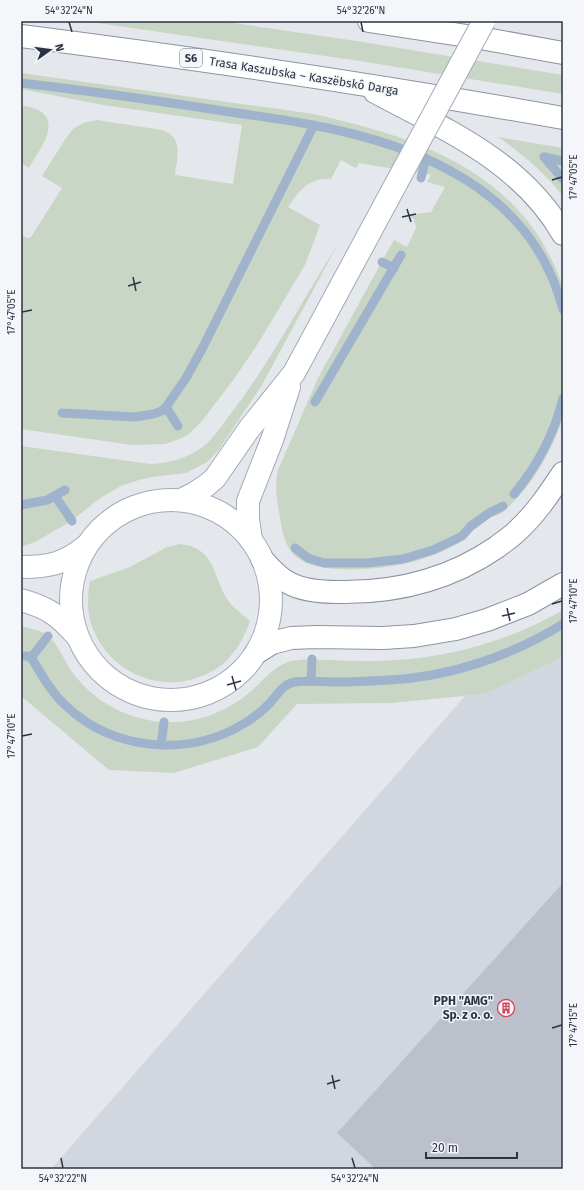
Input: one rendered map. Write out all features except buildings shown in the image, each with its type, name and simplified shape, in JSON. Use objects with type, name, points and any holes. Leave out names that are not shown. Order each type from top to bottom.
[{"type":"main road","points":[[369,21],[480,38],[563,53]]},
{"type":"main road","points":[[251,540],[248,519],[248,501],[272,440],[294,373],[484,21]]},
{"type":"main road","name":"Trasa Kaszubska – Kaszëbskô Darga","points":[[21,36],[175,56],[360,84],[563,118]]},
{"type":"main road","points":[[360,84],[465,141],[499,162],[529,188],[554,218],[563,234]]},
{"type":"main road","points":[[181,500],[195,494],[215,478],[249,429],[294,373]]},
{"type":"main road","points":[[262,558],[269,579],[271,601],[268,623],[261,644],[250,662],[234,678],[217,690],[198,697],[176,700],[156,699],[135,694],[116,685],[100,671],[87,655],[77,636],[71,616],[70,595],[74,574],[81,554],[92,537],[107,522],[123,511],[142,503],[161,500],[181,500],[200,504],[218,512],[236,524],[251,540],[262,558],[274,573],[290,584],[327,592],[362,592],[395,589],[441,577],[482,557],[516,533],[542,504],[563,473]]},
{"type":"main road","points":[[21,567],[42,567],[56,564],[73,557],[86,546]]},
{"type":"main road","points":[[256,653],[272,643],[291,638],[383,638],[414,636],[456,629],[487,620],[528,604],[563,584]]},
{"type":"main road","points":[[21,600],[39,605],[52,612],[77,636]]},
{"type":"shaded area","points":[[563,657],[563,1169],[51,1169],[465,696],[485,694]]},
{"type":"green space","points":[[84,21],[221,21],[363,42],[563,75],[563,94],[360,61]]},
{"type":"green space","points":[[21,73],[314,114],[347,122],[379,131],[441,154],[470,170],[496,189],[520,212],[541,240],[557,271],[564,295],[563,418],[553,444],[540,468],[514,502],[502,512],[473,530],[458,543],[445,550],[416,561],[388,567],[352,570],[317,566],[303,562],[293,554],[287,546],[278,505],[276,488],[278,470],[318,378],[394,240],[407,247],[416,228],[414,219],[409,215],[431,212],[445,187],[427,182],[431,175],[359,163],[356,168],[341,160],[331,179],[317,180],[305,186],[288,207],[320,225],[305,265],[259,342],[234,379],[202,421],[190,433],[182,438],[165,444],[132,445],[21,429],[21,236],[28,238],[31,237],[62,188],[42,176],[66,138],[73,129],[83,123],[97,120],[162,130],[174,137],[178,148],[175,175],[233,184],[242,125],[103,105],[21,89]]},
{"type":"green space","points":[[21,105],[36,109],[44,114],[48,121],[48,129],[43,145],[29,168],[21,163]]},
{"type":"green space","points":[[498,137],[563,148],[563,196],[549,179],[533,164]]},
{"type":"green space","points":[[337,246],[262,385],[218,451],[207,462],[186,473],[152,477],[121,486],[100,498],[70,522],[35,542],[21,547],[21,446],[150,464],[178,459],[192,454],[204,446],[215,435],[260,373]]},
{"type":"green space","points":[[180,544],[192,547],[207,557],[229,602],[250,621],[238,646],[229,658],[219,667],[202,676],[190,680],[160,682],[132,672],[120,664],[100,643],[93,629],[90,617],[88,605],[89,587],[90,581],[130,567],[167,547]]},
{"type":"green space","points":[[563,610],[563,657],[485,694],[391,703],[297,704],[258,747],[174,773],[109,770],[21,696],[21,626],[42,632],[48,636],[53,641],[76,677],[96,697],[112,707],[130,715],[154,721],[169,722],[198,719],[225,709],[250,692],[277,668],[288,662],[299,660],[401,660],[449,653],[473,648],[519,632]]},
{"type":"waterway","points":[[21,83],[126,96],[298,122],[349,133],[390,145],[429,160],[465,180],[498,204],[526,233],[548,268],[563,310]]},
{"type":"waterway","points":[[62,413],[135,417],[153,414],[162,411],[166,407],[186,378],[203,347],[314,125]]},
{"type":"waterway","points":[[544,157],[563,179]]},
{"type":"waterway","points":[[544,157],[563,161]]},
{"type":"waterway","points":[[421,178],[426,158]]},
{"type":"waterway","points":[[315,402],[401,255]]},
{"type":"waterway","points":[[382,262],[394,268]]},
{"type":"waterway","points":[[514,494],[538,461],[555,425],[563,398]]},
{"type":"waterway","points":[[166,407],[178,426]]},
{"type":"waterway","points":[[21,505],[47,500],[65,490]]},
{"type":"waterway","points":[[55,496],[72,521]]},
{"type":"waterway","points":[[295,548],[308,558],[324,563],[366,563],[403,559],[433,550],[462,536],[471,526],[489,513],[503,506]]},
{"type":"waterway","points":[[21,656],[28,656],[32,659],[55,695],[84,720],[106,732],[128,740],[152,744],[176,745],[200,741],[223,734],[245,723],[263,710],[280,691],[290,683],[305,681],[342,682],[389,680],[435,674],[479,663],[501,655],[522,646],[563,624]]},
{"type":"waterway","points":[[31,658],[48,636]]},
{"type":"waterway","points":[[311,681],[312,659]]},
{"type":"waterway","points":[[161,745],[164,722]]},
{"type":"place","name":"PPH \"AMG\" Sp. z o. o.","points":[[506,1008]]}]
